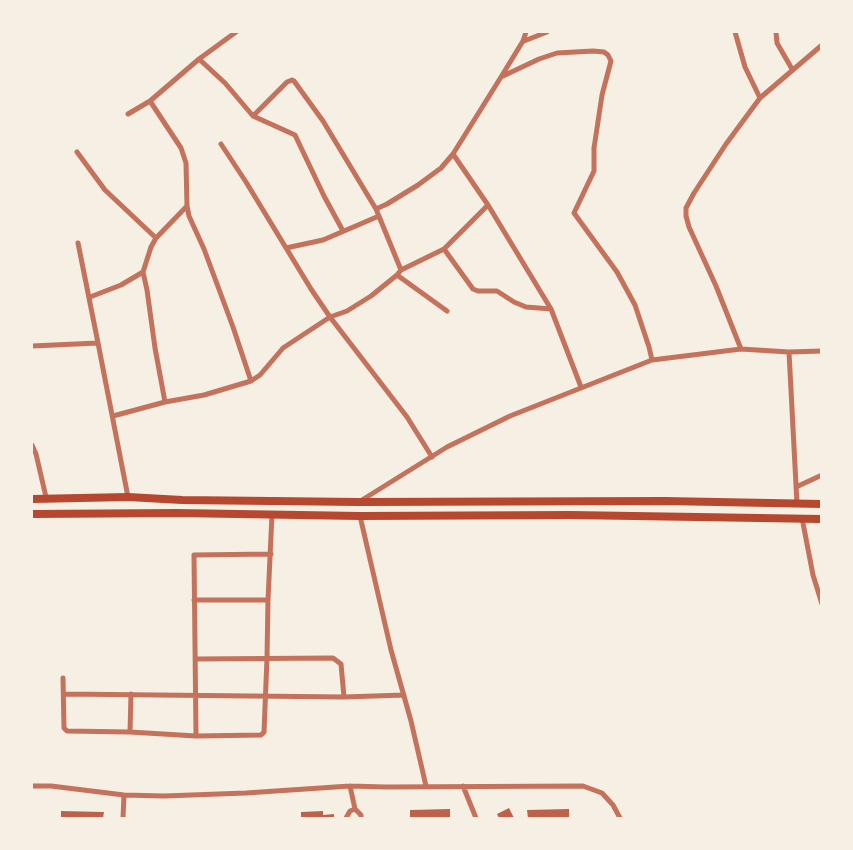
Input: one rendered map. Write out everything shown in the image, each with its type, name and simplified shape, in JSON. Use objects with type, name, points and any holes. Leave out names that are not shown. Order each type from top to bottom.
[{"type":"main road","points":[[32,499],[128,497],[359,502],[665,501],[821,504]]},
{"type":"main road","points":[[32,514],[101,512],[821,519]]},
{"type":"street","points":[[128,114],[150,101],[236,32]]},
{"type":"street","points":[[376,209],[433,175],[453,154],[501,78],[526,32]]},
{"type":"street","points":[[523,41],[547,32]]},
{"type":"street","points":[[735,32],[745,67],[760,98]]},
{"type":"street","points":[[776,32],[777,43],[792,69]]},
{"type":"street","points":[[741,349],[690,227],[686,208],[726,144],[760,98],[821,45]]},
{"type":"street","points":[[501,78],[539,58],[557,53],[593,51],[608,55],[611,61],[602,95],[594,148],[594,171],[574,213],[617,272],[635,305],[652,360]]},
{"type":"street","points":[[199,59],[225,83],[253,116],[291,133],[298,140],[343,231]]},
{"type":"street","points":[[253,116],[287,82],[294,81],[323,121],[376,209],[399,273],[447,311]]},
{"type":"street","points":[[150,101],[181,148],[186,163],[189,216],[204,249],[251,381]]},
{"type":"street","points":[[221,144],[330,317],[407,417],[432,457]]},
{"type":"street","points":[[76,152],[105,190],[156,238]]},
{"type":"street","points":[[453,154],[488,205],[551,309],[581,387]]},
{"type":"street","points":[[113,416],[251,381],[260,375],[284,348],[330,317],[347,311],[399,273],[444,249],[488,205]]},
{"type":"street","points":[[165,402],[142,272],[156,238],[187,206]]},
{"type":"street","points":[[286,248],[310,244],[379,216]]},
{"type":"street","points":[[78,243],[128,497]]},
{"type":"street","points":[[444,249],[473,289],[497,291],[514,303],[526,307],[551,309]]},
{"type":"street","points":[[90,297],[121,285],[142,272]]},
{"type":"street","points":[[32,346],[98,343]]},
{"type":"street","points":[[359,502],[447,447],[510,416],[652,360],[741,349],[821,351]]},
{"type":"street","points":[[789,352],[797,503]]},
{"type":"street","points":[[32,445],[46,497]]},
{"type":"street","points":[[796,487],[821,475]]},
{"type":"street","points":[[63,678],[64,728],[67,731],[196,736],[261,735],[264,732],[272,514]]},
{"type":"street","points":[[360,516],[426,786]]},
{"type":"street","points":[[802,518],[821,604]]},
{"type":"street","points":[[196,736],[194,555],[271,554]]},
{"type":"street","points":[[194,600],[268,600]]},
{"type":"street","points":[[196,659],[333,658],[341,664],[344,697]]},
{"type":"street","points":[[64,694],[344,697],[404,695]]},
{"type":"street","points":[[130,732],[131,694]]},
{"type":"street","points":[[32,786],[164,796],[350,786],[583,786],[602,793],[613,804],[620,818]]},
{"type":"street","points":[[350,786],[355,809],[361,818]]},
{"type":"street","points":[[464,786],[476,818]]},
{"type":"street","points":[[124,795],[124,818]]},
{"type":"street","points":[[346,818],[350,811],[355,809]]},
{"type":"building","points":[[509,808],[514,818],[499,818],[497,814]]},
{"type":"building","points":[[450,809],[450,818],[410,818],[410,810]]},
{"type":"building","points":[[569,809],[569,818],[528,818],[527,810]]},
{"type":"building","points":[[61,811],[104,812],[103,818],[61,818]]},
{"type":"building","points":[[323,811],[323,815],[334,814],[334,818],[301,818],[301,812]]}]
